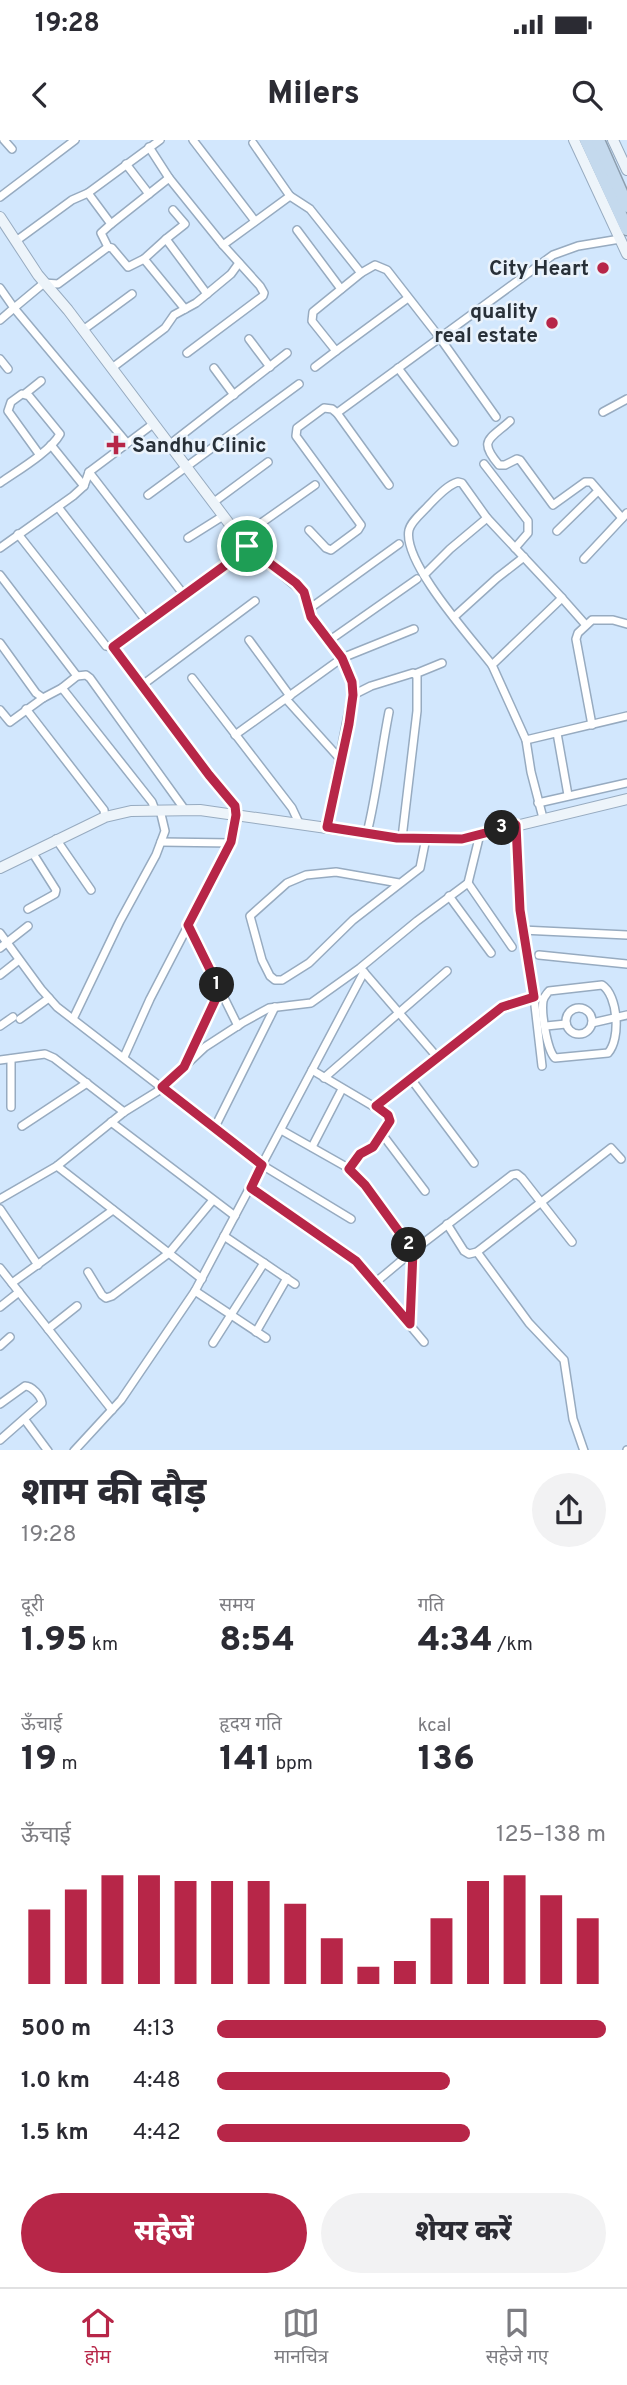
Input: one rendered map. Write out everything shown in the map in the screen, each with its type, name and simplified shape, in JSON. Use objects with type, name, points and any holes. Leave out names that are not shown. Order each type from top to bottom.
[{"type":"highway","points":[[586,140],[625,235]]},
{"type":"highway","points":[[598,140],[627,206]]},
{"type":"street","points":[[4,140],[12,149]]},
{"type":"street","points":[[0,197],[75,140]]},
{"type":"street","points":[[16,241],[160,140]]},
{"type":"street","points":[[193,140],[255,221]]},
{"type":"street","points":[[574,140],[625,235],[627,254]]},
{"type":"street","points":[[613,140],[627,170]]},
{"type":"street","points":[[253,143],[290,196],[310,209],[361,274]]},
{"type":"street","points":[[149,147],[169,178],[264,293],[187,352]]},
{"type":"street","points":[[126,164],[149,194]]},
{"type":"street","points":[[169,178],[101,233],[108,247],[112,248],[128,267],[144,260],[185,224],[173,210]]},
{"type":"street","points":[[88,193],[111,224]]},
{"type":"street","points":[[223,245],[290,196]]},
{"type":"street","points":[[0,217],[44,283],[83,330],[243,542],[304,592],[316,624],[342,658],[352,682],[353,695],[327,827]]},
{"type":"street","points":[[297,230],[341,289]]},
{"type":"street","points":[[337,413],[554,255],[578,246],[625,235]]},
{"type":"street","points":[[166,239],[207,294]]},
{"type":"street","points":[[0,320],[44,283],[58,284],[108,247]]},
{"type":"street","points":[[144,260],[185,309]]},
{"type":"street","points":[[112,368],[165,328],[174,315],[207,294],[231,274],[239,263]]},
{"type":"street","points":[[336,351],[313,321],[313,312],[361,274],[375,265],[382,267],[440,338],[496,417]]},
{"type":"street","points":[[0,288],[53,357],[127,443]]},
{"type":"street","points":[[83,330],[132,294]]},
{"type":"street","points":[[315,368],[408,298]]},
{"type":"street","points":[[248,339],[270,367]]},
{"type":"street","points":[[169,445],[287,353]]},
{"type":"street","points":[[0,359],[8,369]]},
{"type":"street","points":[[214,368],[234,395]]},
{"type":"street","points":[[398,368],[454,442]]},
{"type":"street","points":[[39,454],[8,411],[11,402],[41,381]]},
{"type":"street","points":[[148,495],[299,384]]},
{"type":"street","points":[[0,483],[58,439],[60,431],[26,393]]},
{"type":"street","points":[[603,412],[627,399]]},
{"type":"street","points":[[309,530],[331,550],[360,527],[360,522],[295,432],[324,408],[337,413],[389,485]]},
{"type":"street","points":[[510,421],[486,446],[499,465],[520,460],[553,505],[586,482],[591,482],[624,516],[584,559]]},
{"type":"street","points":[[0,548],[84,486],[89,472],[153,424]]},
{"type":"street","points":[[51,445],[84,486]]},
{"type":"street","points":[[214,502],[268,462]]},
{"type":"street","points":[[484,464],[527,522],[528,533],[515,548]]},
{"type":"street","points":[[89,472],[184,595]]},
{"type":"street","points":[[543,818],[526,740],[492,665],[421,577],[409,531],[411,525],[453,483],[462,483],[487,518],[585,624]]},
{"type":"street","points":[[18,534],[106,646],[113,647],[227,564],[243,542],[315,485]]},
{"type":"street","points":[[557,531],[598,491]]},
{"type":"street","points":[[58,507],[147,622]]},
{"type":"street","points":[[188,538],[223,516]]},
{"type":"street","points":[[330,640],[421,577],[487,518]]},
{"type":"street","points":[[309,609],[399,544]]},
{"type":"street","points":[[454,617],[524,557]]},
{"type":"street","points":[[0,575],[77,676]]},
{"type":"street","points":[[492,665],[562,598]]},
{"type":"street","points":[[141,686],[255,601]]},
{"type":"street","points":[[592,725],[576,639],[585,624],[592,620],[612,620],[627,624]]},
{"type":"street","points":[[235,735],[342,658],[414,629]]},
{"type":"street","points":[[249,640],[288,697],[341,760]]},
{"type":"street","points":[[0,643],[36,693],[43,698]]},
{"type":"street","points":[[113,647],[235,806],[236,815],[231,842],[150,999],[124,1057]]},
{"type":"street","points":[[353,695],[371,686],[415,674],[442,663]]},
{"type":"street","points":[[402,838],[418,691],[415,674]]},
{"type":"street","points":[[0,710],[10,722],[77,676],[86,675],[185,810]]},
{"type":"street","points":[[192,678],[292,808],[299,823]]},
{"type":"street","points":[[62,688],[158,810],[165,831],[73,1019]]},
{"type":"street","points":[[26,709],[79,775],[104,810],[105,817]]},
{"type":"street","points":[[367,833],[388,712]]},
{"type":"street","points":[[526,740],[627,716]]},
{"type":"street","points":[[557,733],[568,795]]},
{"type":"street","points":[[538,803],[627,783]]},
{"type":"street","points":[[0,868],[105,817],[131,811],[185,810],[402,838],[462,839],[627,799]]},
{"type":"street","points":[[516,825],[522,930],[534,997],[542,1066]]},
{"type":"street","points":[[0,1198],[57,1166],[124,1112],[162,1087],[205,1047],[238,1026],[269,1008],[311,1003],[362,970],[468,883],[480,834]]},
{"type":"street","points":[[399,883],[335,872],[306,875],[287,883],[250,916],[250,924],[262,960],[270,976],[275,980],[282,980],[309,963],[353,920],[399,883],[422,864],[426,838]]},
{"type":"street","points":[[56,839],[91,890]]},
{"type":"street","points":[[161,842],[231,842]]},
{"type":"street","points":[[27,909],[55,894],[56,890],[32,852]]},
{"type":"street","points":[[468,883],[512,947]]},
{"type":"street","points":[[449,897],[491,953]]},
{"type":"street","points":[[188,925],[238,1026]]},
{"type":"street","points":[[3,945],[28,926]]},
{"type":"street","points":[[522,930],[627,935]]},
{"type":"street","points":[[0,933],[3,945],[19,960],[49,998],[73,1019],[262,1165],[351,1219]]},
{"type":"street","points":[[539,954],[627,964]]},
{"type":"street","points":[[0,975],[19,960]]},
{"type":"street","points":[[362,970],[438,1058]]},
{"type":"street","points":[[75,1450],[112,1410],[195,1291],[251,1188],[362,970]]},
{"type":"street","points":[[324,1078],[447,971]]},
{"type":"street","points":[[602,985],[609,990],[615,1018],[614,1041],[608,1053],[558,1059],[548,1050],[543,1002],[549,991],[602,985]]},
{"type":"street","points":[[184,1067],[220,990]]},
{"type":"street","points":[[376,1106],[502,1007],[534,997]]},
{"type":"street","points":[[0,1026],[49,998]]},
{"type":"street","points":[[215,1127],[275,1007]]},
{"type":"street","points":[[592,1023],[588,1012],[580,1009],[569,1013],[566,1024],[571,1032],[579,1034],[587,1031],[592,1023],[627,1015]]},
{"type":"street","points":[[546,1026],[566,1024]]},
{"type":"street","points":[[0,1060],[45,1054],[124,1112]]},
{"type":"street","points":[[11,1059],[11,1107]]},
{"type":"street","points":[[312,1070],[376,1106],[390,1118],[371,1150],[360,1154],[349,1169]]},
{"type":"street","points":[[411,1079],[474,1163]]},
{"type":"street","points":[[22,1126],[87,1083]]},
{"type":"street","points":[[312,1147],[342,1088]]},
{"type":"street","points":[[111,1122],[235,1216]]},
{"type":"street","points":[[281,1130],[349,1169],[365,1185],[413,1251],[410,1324]]},
{"type":"street","points":[[382,1134],[425,1191]]},
{"type":"street","points":[[447,1224],[464,1251],[469,1254],[477,1252],[611,1148],[621,1159]]},
{"type":"street","points":[[57,1166],[202,1279]]},
{"type":"street","points":[[376,1282],[514,1174],[522,1178],[572,1242]]},
{"type":"street","points":[[251,1188],[346,1253],[376,1282],[424,1342]]},
{"type":"street","points":[[88,1272],[102,1295],[109,1297],[169,1253],[213,1200]]},
{"type":"street","points":[[0,1209],[38,1265]]},
{"type":"street","points":[[12,1283],[113,1210]]},
{"type":"street","points":[[224,1236],[295,1284]]},
{"type":"street","points":[[477,1252],[508,1297],[538,1334],[564,1360],[573,1419],[584,1450]]},
{"type":"street","points":[[214,1343],[264,1263]]},
{"type":"street","points":[[0,1268],[112,1410]]},
{"type":"street","points":[[256,1332],[287,1278]]},
{"type":"street","points":[[195,1291],[266,1338]]},
{"type":"street","points":[[0,1307],[19,1292]]},
{"type":"street","points":[[48,1329],[77,1306]]},
{"type":"street","points":[[0,1346],[10,1337]]},
{"type":"street","points":[[0,1405],[22,1388],[29,1386],[40,1396],[42,1403],[0,1440]]},
{"type":"street","points":[[25,1420],[47,1450]]},
{"type":"place","name":"City Heart","points":[[603,268]]},
{"type":"place","name":"quality real estate","points":[[552,323]]},
{"type":"place","name":"Sandhu Clinic","points":[[116,445]]},
{"type":"route","points":[[247,546],[304,592],[311,617],[342,658],[352,682],[349,724],[327,827],[397,838],[462,839],[516,825],[520,910],[534,997],[502,1007],[376,1106],[388,1115],[390,1121],[371,1150],[362,1152],[349,1169],[365,1185],[413,1251],[410,1324],[356,1261],[251,1188],[262,1165],[162,1087],[184,1067],[220,990],[188,925],[231,842],[235,806],[113,647],[227,564],[247,546]]}]
